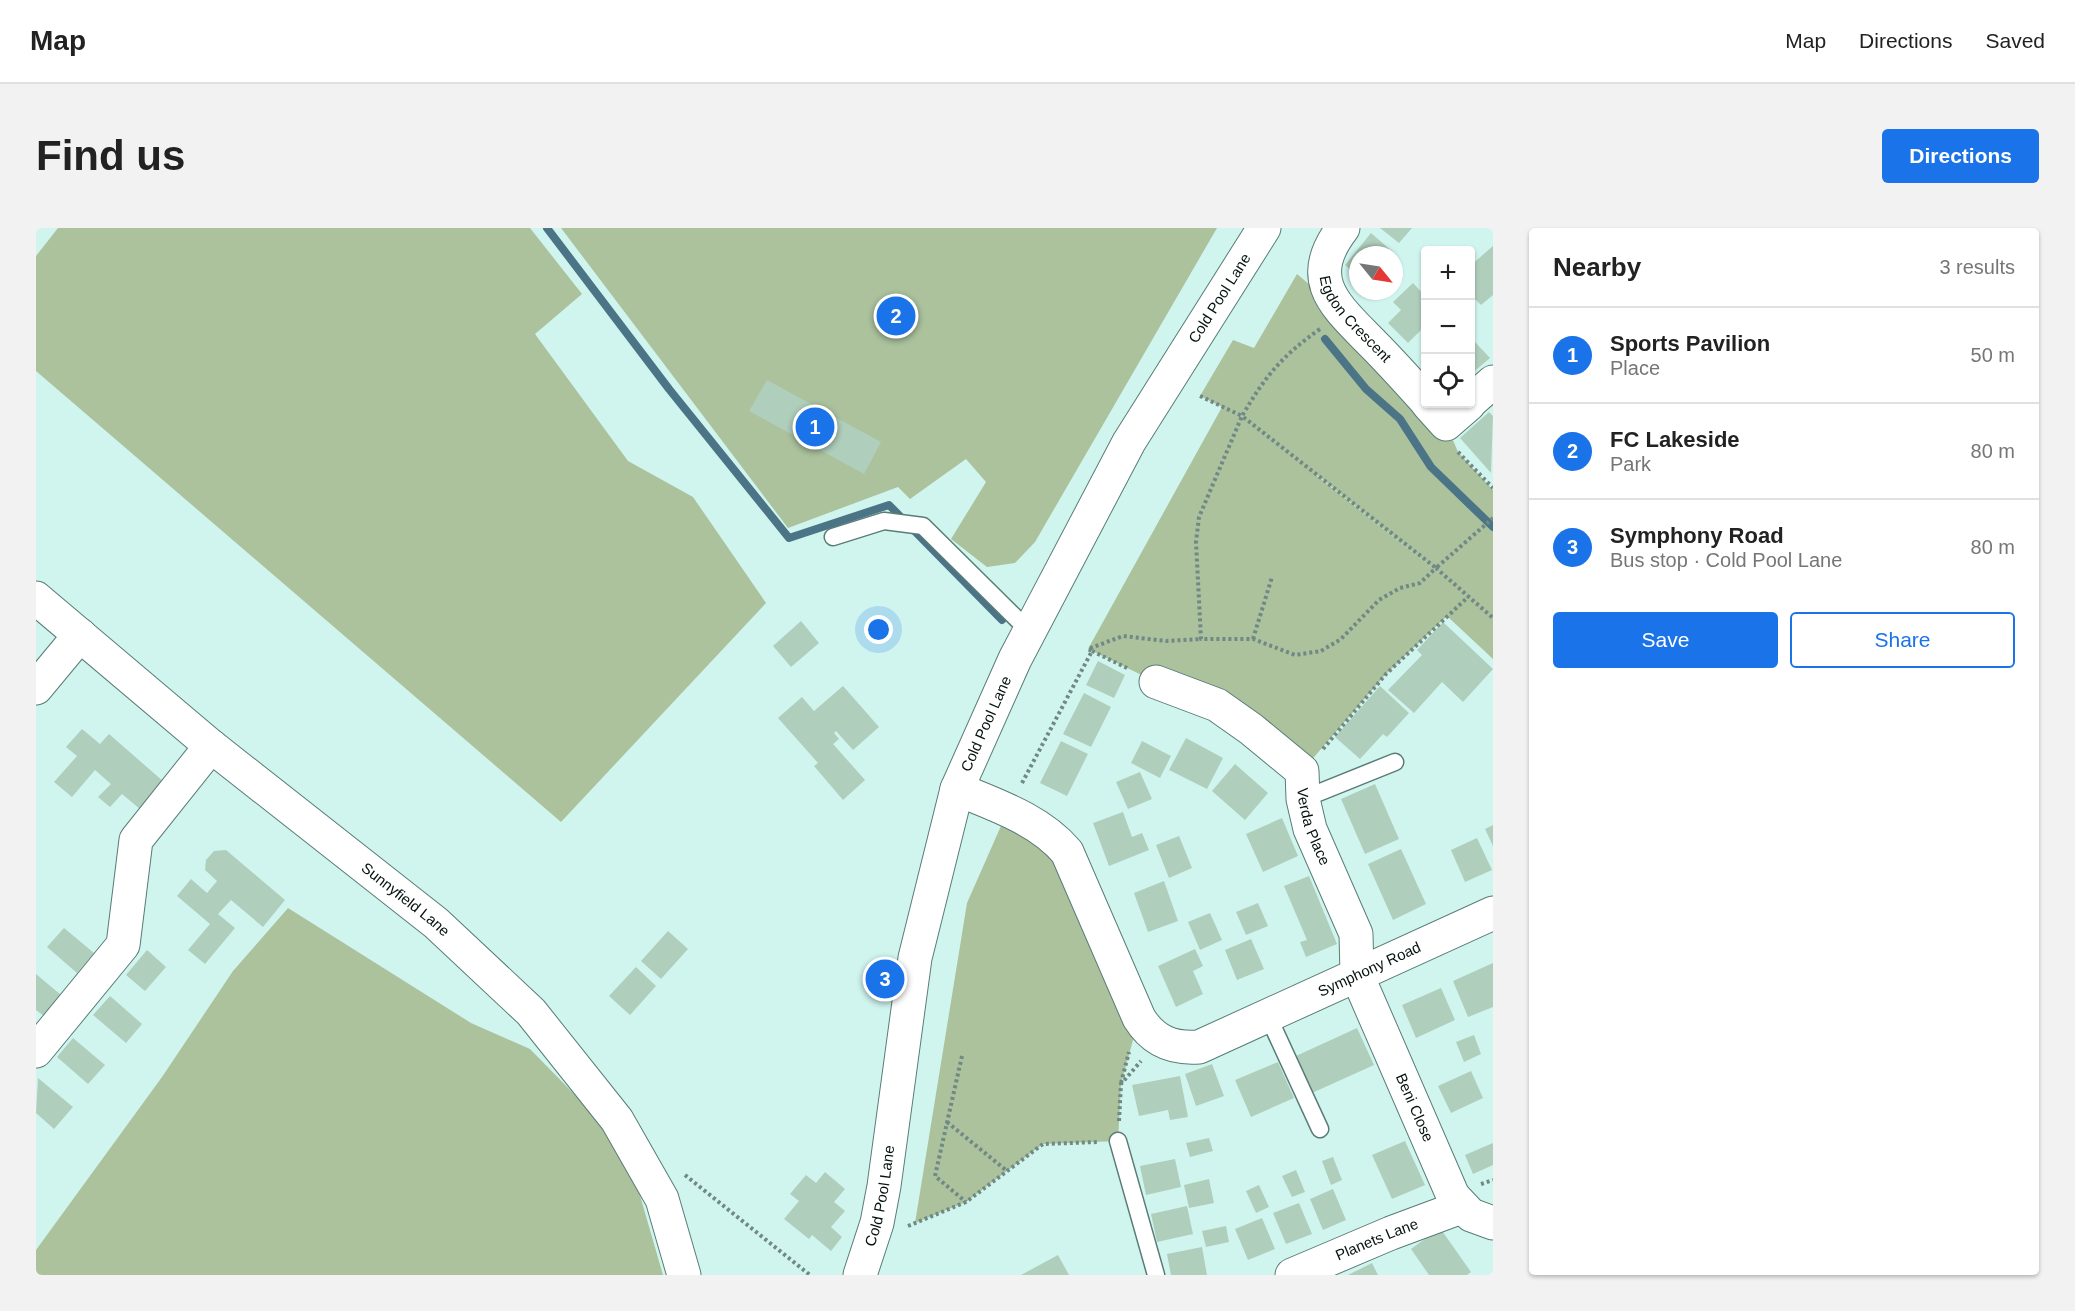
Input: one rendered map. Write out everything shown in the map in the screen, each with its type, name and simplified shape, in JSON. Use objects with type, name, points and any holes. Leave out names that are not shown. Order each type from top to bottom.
[{"type":"street","name":"Cold Pool Lane","points":[[860,1275],[877,1223],[884,1186],[915,958],[957,789],[1029,631],[1129,442],[1264,228]]},
{"type":"street","name":"Egdon Crescent","points":[[1343,228],[1328,248],[1324,273],[1330,295],[1343,313],[1421,383]]},
{"type":"street","points":[[1475,392],[1493,382]]},
{"type":"street","name":"Sunnyfield Lane","points":[[36,598],[211,746],[436,923],[531,1012],[617,1120],[662,1199],[684,1275]]},
{"type":"street","points":[[36,688],[80,635]]},
{"type":"street","name":"Verda Place","points":[[1155,682],[1217,705],[1251,729],[1302,785],[1310,829],[1356,934],[1357,975]]},
{"type":"street","points":[[36,1051],[123,945],[136,840],[211,746]]},
{"type":"street","points":[[957,789],[1008,810],[1047,833],[1067,852],[1139,1017],[1151,1034],[1160,1041]]},
{"type":"street","name":"Symphony Road","points":[[1160,1041],[1172,1046],[1198,1047],[1493,913]]},
{"type":"street","name":"Beni Close","points":[[1357,975],[1453,1196],[1461,1207]]},
{"type":"street","points":[[1461,1207],[1492,1231]]},
{"type":"street","name":"Planets Lane","points":[[1292,1275],[1390,1233],[1461,1207]]},
{"type":"lane","points":[[833,537],[884,521],[923,526],[1029,631]]},
{"type":"lane","points":[[1302,785],[1395,762]]},
{"type":"lane","points":[[1268,1016],[1320,1129]]},
{"type":"lane","points":[[1118,1141],[1156,1275]]},
{"type":"path","points":[[1201,639],[1196,542],[1199,517],[1242,416],[1263,380],[1290,351],[1343,313]]},
{"type":"path","points":[[1200,396],[1242,416],[1436,568],[1493,618]]},
{"type":"path","points":[[1448,408],[1458,452],[1493,488]]},
{"type":"path","points":[[1155,682],[1088,649],[1123,636],[1166,641],[1254,639],[1295,655],[1321,651],[1341,639],[1379,600],[1400,588],[1420,583],[1493,518]]},
{"type":"path","points":[[1254,639],[1272,577]]},
{"type":"path","points":[[1302,785],[1386,674],[1468,597]]},
{"type":"path","points":[[1008,810],[1092,651]]},
{"type":"path","points":[[900,1230],[966,1202],[1043,1144],[1118,1141],[1121,1084],[1160,1041]]},
{"type":"path","points":[[962,1056],[935,1176],[966,1202]]},
{"type":"path","points":[[947,1122],[1007,1171]]},
{"type":"path","points":[[681,1172],[810,1275]]},
{"type":"green space","points":[[58,228],[530,228],[582,294],[535,334],[628,461],[693,497],[766,603],[561,822],[36,371],[36,256]]},
{"type":"green space","points":[[561,228],[1217,228],[1035,542],[1015,563],[987,567],[951,539],[986,482],[966,459],[910,499],[898,487],[788,528]]},
{"type":"green space","points":[[1297,274],[1343,313],[1421,397],[1421,408],[1431,408],[1446,424],[1458,452],[1493,490],[1493,659],[1447,616],[1386,674],[1302,771],[1156,682],[1088,649],[1222,407],[1200,396],[1233,340],[1254,348]],"holes":[[[1317,475],[1455,586],[1317,476]]]},
{"type":"green space","points":[[1008,810],[1047,833],[1139,1018],[1121,1084],[1118,1141],[1043,1144],[966,1202],[915,1223],[967,903]]},
{"type":"green space","points":[[288,908],[471,1023],[530,1049],[626,1147],[663,1275],[36,1275],[36,1250],[162,1077],[233,971]]},
{"type":"building","points":[[1380,228],[1412,228],[1399,243]]},
{"type":"building","points":[[1371,233],[1386,246],[1360,246]]},
{"type":"building","points":[[1493,246],[1493,295],[1481,305],[1475,299],[1475,262]]},
{"type":"building","points":[[1413,283],[1421,292],[1421,330],[1408,343],[1388,323],[1401,310],[1393,302],[1403,300],[1403,292]]},
{"type":"building","points":[[1475,342],[1490,358],[1475,371]]},
{"type":"building","points":[[767,380],[881,442],[864,474],[749,411]]},
{"type":"building","points":[[1489,412],[1493,416],[1491,473],[1460,438]]},
{"type":"building","points":[[801,621],[819,643],[791,667],[773,646]]},
{"type":"building","points":[[1443,622],[1493,669],[1463,702],[1442,682],[1414,713],[1388,690],[1422,655],[1417,650]]},
{"type":"building","points":[[1098,661],[1125,675],[1114,698],[1086,685]]},
{"type":"building","points":[[843,686],[879,727],[853,750],[836,731],[834,733],[839,739],[833,744],[865,780],[843,800],[814,766],[818,763],[778,718],[802,697],[814,711]]},
{"type":"building","points":[[1380,686],[1409,713],[1387,737],[1383,734],[1360,759],[1335,737]]},
{"type":"building","points":[[1084,693],[1111,707],[1091,747],[1063,734]]},
{"type":"building","points":[[82,729],[100,744],[109,734],[164,782],[140,809],[122,794],[110,807],[98,797],[111,784],[95,770],[72,797],[54,782],[77,756],[66,747]]},
{"type":"building","points":[[1186,738],[1223,758],[1207,789],[1169,770]]},
{"type":"building","points":[[1061,741],[1088,754],[1067,796],[1040,783]]},
{"type":"building","points":[[1142,741],[1171,756],[1160,778],[1131,763]]},
{"type":"building","points":[[1235,764],[1268,793],[1245,820],[1212,791]]},
{"type":"building","points":[[1140,772],[1152,799],[1128,809],[1116,782]]},
{"type":"building","points":[[1375,784],[1399,839],[1365,854],[1341,799]]},
{"type":"building","points":[[1123,812],[1132,837],[1142,833],[1149,850],[1109,866],[1093,823]]},
{"type":"building","points":[[1282,818],[1298,856],[1263,872],[1246,834]]},
{"type":"building","points":[[1493,825],[1493,846],[1485,829]]},
{"type":"building","points":[[1179,836],[1192,868],[1169,878],[1156,845]]},
{"type":"building","points":[[1477,838],[1492,870],[1465,882],[1451,850]]},
{"type":"building","points":[[1401,849],[1426,904],[1393,920],[1368,864]]},
{"type":"building","points":[[226,850],[285,900],[263,927],[231,900],[218,914],[235,928],[205,964],[188,950],[210,924],[177,896],[191,879],[207,893],[217,881],[205,870],[206,860],[214,851]]},
{"type":"building","points":[[1309,876],[1337,944],[1306,957],[1300,942],[1307,940],[1284,886]]},
{"type":"building","points":[[1164,881],[1178,921],[1148,932],[1134,893]]},
{"type":"building","points":[[1258,903],[1268,926],[1246,935],[1236,912]]},
{"type":"building","points":[[1210,913],[1222,940],[1200,950],[1188,922]]},
{"type":"building","points":[[64,928],[94,953],[77,973],[47,947]]},
{"type":"building","points":[[668,931],[688,949],[661,979],[641,961]]},
{"type":"building","points":[[1251,939],[1264,969],[1237,980],[1225,950]]},
{"type":"building","points":[[1195,949],[1203,966],[1193,971],[1203,994],[1176,1007],[1158,966]]},
{"type":"building","points":[[147,950],[166,967],[145,991],[126,975]]},
{"type":"building","points":[[1493,963],[1493,1007],[1468,1017],[1453,981]]},
{"type":"building","points":[[636,967],[656,986],[630,1015],[609,996]]},
{"type":"building","points":[[36,974],[61,995],[44,1016],[36,1010]]},
{"type":"building","points":[[1441,988],[1455,1020],[1416,1038],[1402,1005]]},
{"type":"building","points":[[110,996],[142,1024],[126,1043],[93,1015]]},
{"type":"building","points":[[1357,1028],[1374,1065],[1312,1093],[1296,1056]]},
{"type":"building","points":[[1474,1035],[1481,1054],[1464,1062],[1456,1042]]},
{"type":"building","points":[[73,1038],[105,1065],[88,1084],[57,1057]]},
{"type":"building","points":[[1278,1062],[1294,1098],[1251,1117],[1235,1080]]},
{"type":"building","points":[[1212,1064],[1224,1096],[1196,1106],[1185,1074]]},
{"type":"building","points":[[1471,1071],[1483,1098],[1451,1113],[1438,1086]]},
{"type":"building","points":[[1180,1076],[1188,1117],[1170,1120],[1168,1110],[1139,1116],[1132,1085]]},
{"type":"building","points":[[38,1078],[73,1107],[54,1129],[36,1113]]},
{"type":"building","points":[[1209,1138],[1213,1151],[1190,1157],[1186,1143]]},
{"type":"building","points":[[1405,1141],[1425,1185],[1392,1199],[1372,1155]]},
{"type":"building","points":[[1493,1143],[1493,1165],[1473,1174],[1465,1155]]},
{"type":"building","points":[[1333,1157],[1342,1180],[1331,1185],[1322,1161]]},
{"type":"building","points":[[1175,1159],[1181,1187],[1146,1195],[1140,1166]]},
{"type":"building","points":[[1296,1170],[1305,1192],[1292,1197],[1282,1176]]},
{"type":"building","points":[[825,1172],[845,1189],[834,1202],[845,1211],[831,1227],[842,1237],[831,1251],[812,1235],[809,1239],[784,1219],[799,1201],[790,1194],[806,1175],[816,1183]]},
{"type":"building","points":[[1209,1179],[1214,1203],[1189,1208],[1184,1185]]},
{"type":"building","points":[[1259,1185],[1269,1207],[1256,1213],[1246,1191]]},
{"type":"building","points":[[1333,1189],[1346,1220],[1323,1230],[1310,1199]]},
{"type":"building","points":[[1299,1203],[1312,1234],[1286,1244],[1273,1213]]},
{"type":"building","points":[[1187,1206],[1193,1234],[1157,1242],[1151,1214]]},
{"type":"building","points":[[1262,1218],[1275,1249],[1248,1260],[1235,1229]]},
{"type":"building","points":[[1226,1226],[1229,1242],[1206,1247],[1202,1231]]},
{"type":"building","points":[[1440,1228],[1471,1272],[1467,1275],[1429,1275],[1411,1249]]},
{"type":"building","points":[[1202,1247],[1207,1275],[1171,1275],[1167,1254]]},
{"type":"building","points":[[1058,1255],[1069,1275],[1021,1275]]},
{"type":"building","points":[[1372,1263],[1378,1275],[1348,1275]]},
{"type":"waterway","points":[[547,228],[669,389],[789,538],[889,505],[1002,620]]},
{"type":"waterway","points":[[1325,339],[1366,389],[1400,419],[1431,467],[1493,527]]},
{"type":"place","name":"FC Lakeside","points":[[896,316]]},
{"type":"place","name":"Sports Pavilion","points":[[815,427]]},
{"type":"place","name":"Symphony Road","points":[[885,979]]}]
